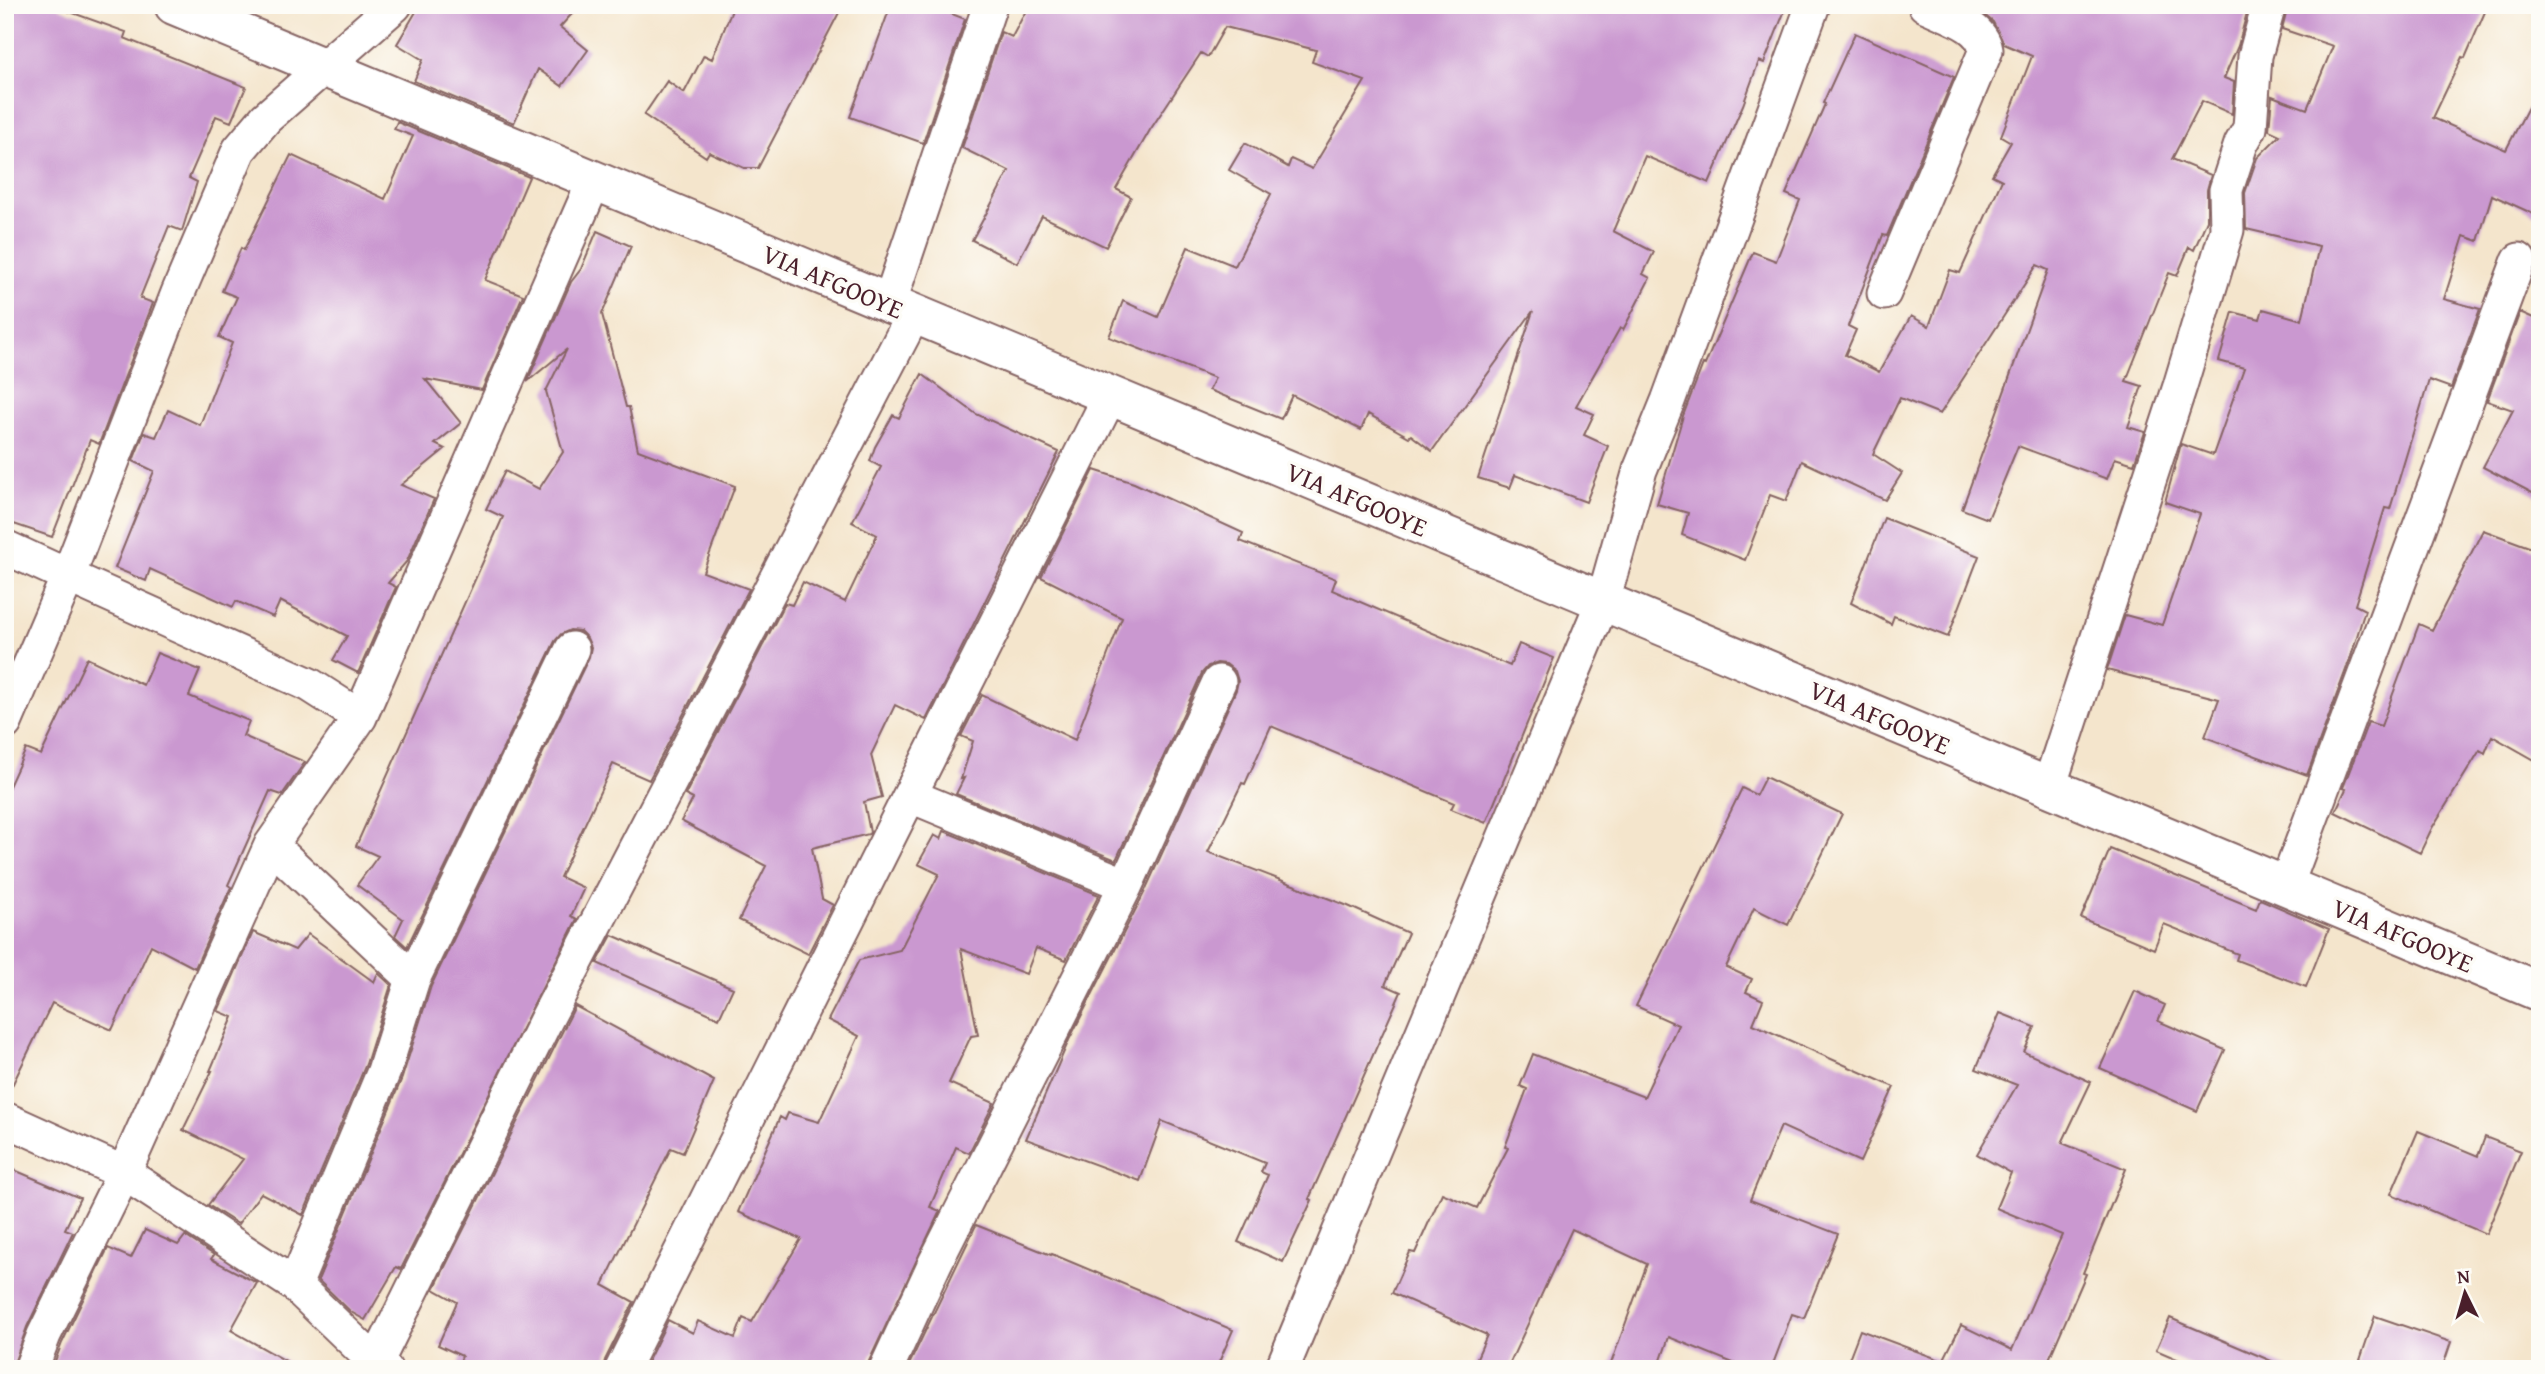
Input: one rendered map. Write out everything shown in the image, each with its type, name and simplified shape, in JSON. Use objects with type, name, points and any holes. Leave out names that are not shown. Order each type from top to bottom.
[{"type":"main road","name":"VIA AFGOOYE","points":[[174,5],[2540,992]]},
{"type":"street","points":[[5,723],[68,576],[178,293],[239,150],[266,117],[395,5]]},
{"type":"street","points":[[5,1119],[124,1173],[295,1285],[378,1367],[546,1020],[901,309],[990,5]]},
{"type":"street","points":[[1293,1365],[1602,601],[1640,470],[1668,401],[1813,5]]},
{"type":"street","points":[[1884,293],[1986,50],[1984,40],[1976,30],[1925,5]]},
{"type":"street","points":[[2049,787],[2180,386],[2227,230],[2226,190],[2241,145],[2250,128],[2255,56],[2269,5]]},
{"type":"street","points":[[31,1369],[44,1335],[124,1173],[271,845],[360,717],[594,181]]},
{"type":"street","points":[[2286,886],[2519,260]]},
{"type":"street","points":[[622,1369],[1110,396]]},
{"type":"street","points":[[5,547],[310,685],[360,717]]},
{"type":"street","points":[[295,1285],[384,1071],[412,979],[572,649]]},
{"type":"street","points":[[886,1369],[935,1263],[1126,885],[1219,682]]},
{"type":"street","points":[[911,796],[1126,885]]},
{"type":"street","points":[[271,845],[412,979]]},
{"type":"building","points":[[5,5],[51,5],[126,32],[124,38],[246,87],[231,122],[216,116],[189,178],[197,182],[182,231],[169,226],[140,298],[153,303],[99,444],[90,440],[52,537],[5,521]]},
{"type":"building","points":[[420,5],[580,5],[560,27],[588,50],[562,86],[538,69],[514,123],[414,81],[423,60],[397,44]]},
{"type":"building","points":[[734,5],[843,5],[758,168],[744,168],[709,152],[706,157],[644,115],[667,81],[684,93],[704,55],[712,59]]},
{"type":"building","points":[[891,5],[929,5],[965,19],[923,143],[850,117]]},
{"type":"building","points":[[1029,5],[1787,5],[1764,63],[1759,61],[1709,183],[1645,156],[1613,231],[1654,252],[1643,274],[1650,278],[1623,330],[1620,328],[1576,406],[1594,414],[1584,435],[1608,446],[1586,502],[1515,475],[1510,488],[1478,478],[1533,311],[1432,451],[1411,435],[1409,437],[1368,414],[1361,430],[1292,395],[1281,419],[1209,390],[1215,378],[1109,337],[1123,301],[1158,317],[1188,247],[1235,266],[1271,194],[1229,170],[1245,143],[1288,167],[1291,159],[1312,169],[1365,81],[1312,62],[1316,50],[1225,27],[1208,57],[1201,53],[1150,130],[1116,189],[1131,197],[1106,247],[1042,216],[1017,263],[972,240],[1009,171],[962,148],[1001,32],[1012,37]]},
{"type":"building","points":[[1972,5],[2249,5],[2238,46],[2224,78],[2234,82],[2232,114],[2202,101],[2172,159],[2211,175],[2207,190],[2207,220],[2194,250],[2189,247],[2177,276],[2169,273],[2126,381],[2142,386],[2128,427],[2145,432],[2134,464],[2115,458],[2107,479],[2018,446],[1988,519],[1962,509],[2048,270],[2037,265],[1940,414],[1900,398],[1873,454],[1902,473],[1885,500],[1802,461],[1786,501],[1770,495],[1745,560],[1682,535],[1688,513],[1657,504],[1683,416],[1753,252],[1776,261],[1800,200],[1786,194],[1855,33],[1954,77],[1887,236],[1883,235],[1848,326],[1856,330],[1845,355],[1879,372],[1911,316],[1929,326],[1950,270],[1960,273],[2002,180],[1992,175],[2011,142],[2001,136],[2032,56],[2004,44],[1993,22]]},
{"type":"building","points":[[2288,5],[2488,5],[2465,58],[2462,57],[2433,118],[2506,150],[2540,84],[2540,217],[2492,195],[2478,241],[2464,236],[2444,299],[2480,309],[2451,388],[2429,380],[2390,509],[2385,508],[2355,605],[2365,610],[2351,656],[2307,775],[2205,737],[2219,699],[2107,670],[2125,615],[2162,625],[2200,514],[2165,502],[2181,444],[2213,455],[2244,368],[2219,361],[2233,312],[2260,319],[2263,309],[2302,320],[2319,246],[2246,229],[2245,193],[2257,158],[2280,135],[2269,130],[2272,96],[2307,109],[2333,46],[2282,29]]},
{"type":"building","points":[[397,122],[529,177],[485,280],[523,295],[482,390],[425,379],[461,423],[435,444],[445,449],[401,485],[434,499],[407,561],[388,583],[396,587],[358,673],[333,660],[347,636],[280,601],[273,617],[236,601],[233,607],[150,569],[146,581],[115,568],[154,471],[133,461],[144,433],[156,437],[168,410],[200,425],[232,343],[219,337],[237,297],[222,291],[241,248],[244,250],[291,155],[385,199],[413,136],[394,129]]},
{"type":"building","points":[[597,231],[631,246],[602,314],[626,407],[629,407],[638,450],[735,486],[703,572],[749,589],[649,780],[613,764],[560,877],[584,888],[571,916],[577,919],[401,1269],[396,1267],[365,1320],[351,1312],[318,1280],[402,1078],[431,986],[589,657],[591,647],[587,638],[580,631],[570,630],[555,641],[407,947],[395,936],[403,919],[357,885],[378,856],[356,846],[503,517],[486,509],[505,471],[539,489],[563,452],[546,391],[567,349],[527,382],[571,282],[581,269]]},
{"type":"building","points":[[2520,312],[2540,321],[2540,497],[2483,467],[2513,410],[2487,401]]},
{"type":"building","points":[[922,374],[976,414],[1059,452],[926,720],[895,705],[871,755],[882,797],[864,802],[869,834],[812,848],[822,899],[833,905],[808,954],[739,920],[766,866],[681,821],[693,799],[685,795],[785,603],[792,605],[803,582],[845,602],[877,535],[852,522],[881,467],[870,461],[893,415],[899,418]]},
{"type":"building","points":[[1094,470],[1134,483],[1243,533],[1240,541],[1336,579],[1332,590],[1510,666],[1519,644],[1554,658],[1486,823],[1451,809],[1454,803],[1271,726],[1245,784],[1242,783],[1208,852],[1348,906],[1408,933],[1385,985],[1401,992],[1283,1262],[1238,1242],[1268,1175],[1261,1172],[1265,1163],[1162,1121],[1140,1181],[1026,1139],[1069,1040],[1144,893],[1238,681],[1235,671],[1226,664],[1208,666],[1202,673],[1116,860],[956,794],[964,778],[961,779],[973,741],[961,736],[982,695],[1075,740],[1122,618],[1041,577]]},
{"type":"building","points":[[1884,518],[1979,556],[1948,637],[1894,616],[1891,624],[1851,603]]},
{"type":"building","points":[[2483,530],[2540,551],[2540,763],[2492,736],[2485,753],[2480,750],[2432,828],[2420,853],[2335,812],[2346,789],[2343,788],[2368,722],[2381,726],[2419,624],[2432,630]]},
{"type":"building","points":[[157,653],[200,670],[189,696],[249,721],[243,736],[305,762],[282,795],[270,791],[195,968],[151,945],[112,1030],[52,1003],[5,1100],[5,795],[26,749],[41,755],[87,658],[143,685]]},
{"type":"building","points":[[1765,777],[1842,814],[1788,925],[1754,908],[1726,967],[1752,979],[1746,992],[1763,1000],[1753,1024],[1894,1087],[1860,1162],[1781,1126],[1750,1200],[1838,1234],[1804,1318],[1792,1314],[1771,1369],[1748,1369],[1669,1337],[1658,1369],[1609,1369],[1647,1264],[1572,1229],[1507,1369],[1472,1369],[1487,1335],[1392,1293],[1410,1252],[1415,1253],[1442,1193],[1477,1208],[1508,1148],[1505,1147],[1527,1089],[1520,1086],[1533,1054],[1644,1097],[1678,1025],[1636,1006],[1742,788],[1756,795]]},
{"type":"building","points":[[944,831],[1099,895],[1066,960],[1036,948],[1026,974],[961,949],[978,1035],[971,1036],[949,1083],[994,1103],[969,1153],[956,1147],[930,1207],[940,1211],[867,1369],[644,1369],[668,1320],[693,1333],[698,1321],[735,1338],[743,1318],[752,1322],[801,1239],[738,1212],[780,1117],[785,1120],[788,1113],[819,1122],[859,1036],[828,1020],[859,960],[900,950],[939,874],[918,864],[934,835],[941,839]]},
{"type":"building","points":[[2110,849],[2256,909],[2260,899],[2329,929],[2306,987],[2236,960],[2238,954],[2164,924],[2154,949],[2081,918]]},
{"type":"building","points":[[253,932],[295,950],[308,934],[374,982],[378,973],[391,985],[366,1064],[303,1215],[261,1193],[238,1224],[208,1205],[243,1159],[183,1130],[212,1071],[233,1017],[218,1011]]},
{"type":"building","points":[[612,935],[733,988],[719,1018],[597,963]]},
{"type":"building","points":[[2135,991],[2165,1005],[2158,1021],[2225,1050],[2197,1111],[2100,1068]]},
{"type":"building","points":[[575,1006],[714,1081],[683,1153],[671,1148],[603,1285],[634,1302],[603,1369],[457,1369],[462,1356],[438,1345],[457,1302],[434,1289]]},
{"type":"building","points":[[2000,1013],[2035,1027],[2024,1052],[2091,1082],[2062,1143],[2126,1169],[2083,1273],[2086,1274],[2046,1366],[2052,1369],[1845,1369],[1860,1330],[1943,1361],[1961,1325],[2012,1350],[2062,1235],[1996,1208],[2011,1173],[1977,1154],[2017,1085],[1976,1069]]},
{"type":"building","points":[[2418,1131],[2478,1156],[2485,1137],[2521,1151],[2486,1234],[2391,1194]]},
{"type":"building","points":[[5,1166],[80,1198],[65,1229],[73,1232],[27,1327],[12,1369],[5,1369]]},
{"type":"building","points":[[976,1225],[1233,1330],[1216,1369],[907,1369]]},
{"type":"building","points":[[145,1230],[178,1245],[185,1236],[214,1255],[211,1259],[257,1283],[231,1330],[300,1369],[52,1369],[108,1248],[131,1258]]},
{"type":"building","points":[[2375,1316],[2451,1342],[2442,1369],[2357,1369]]},
{"type":"building","points":[[2170,1318],[2288,1369],[2200,1369],[2156,1350]]}]
